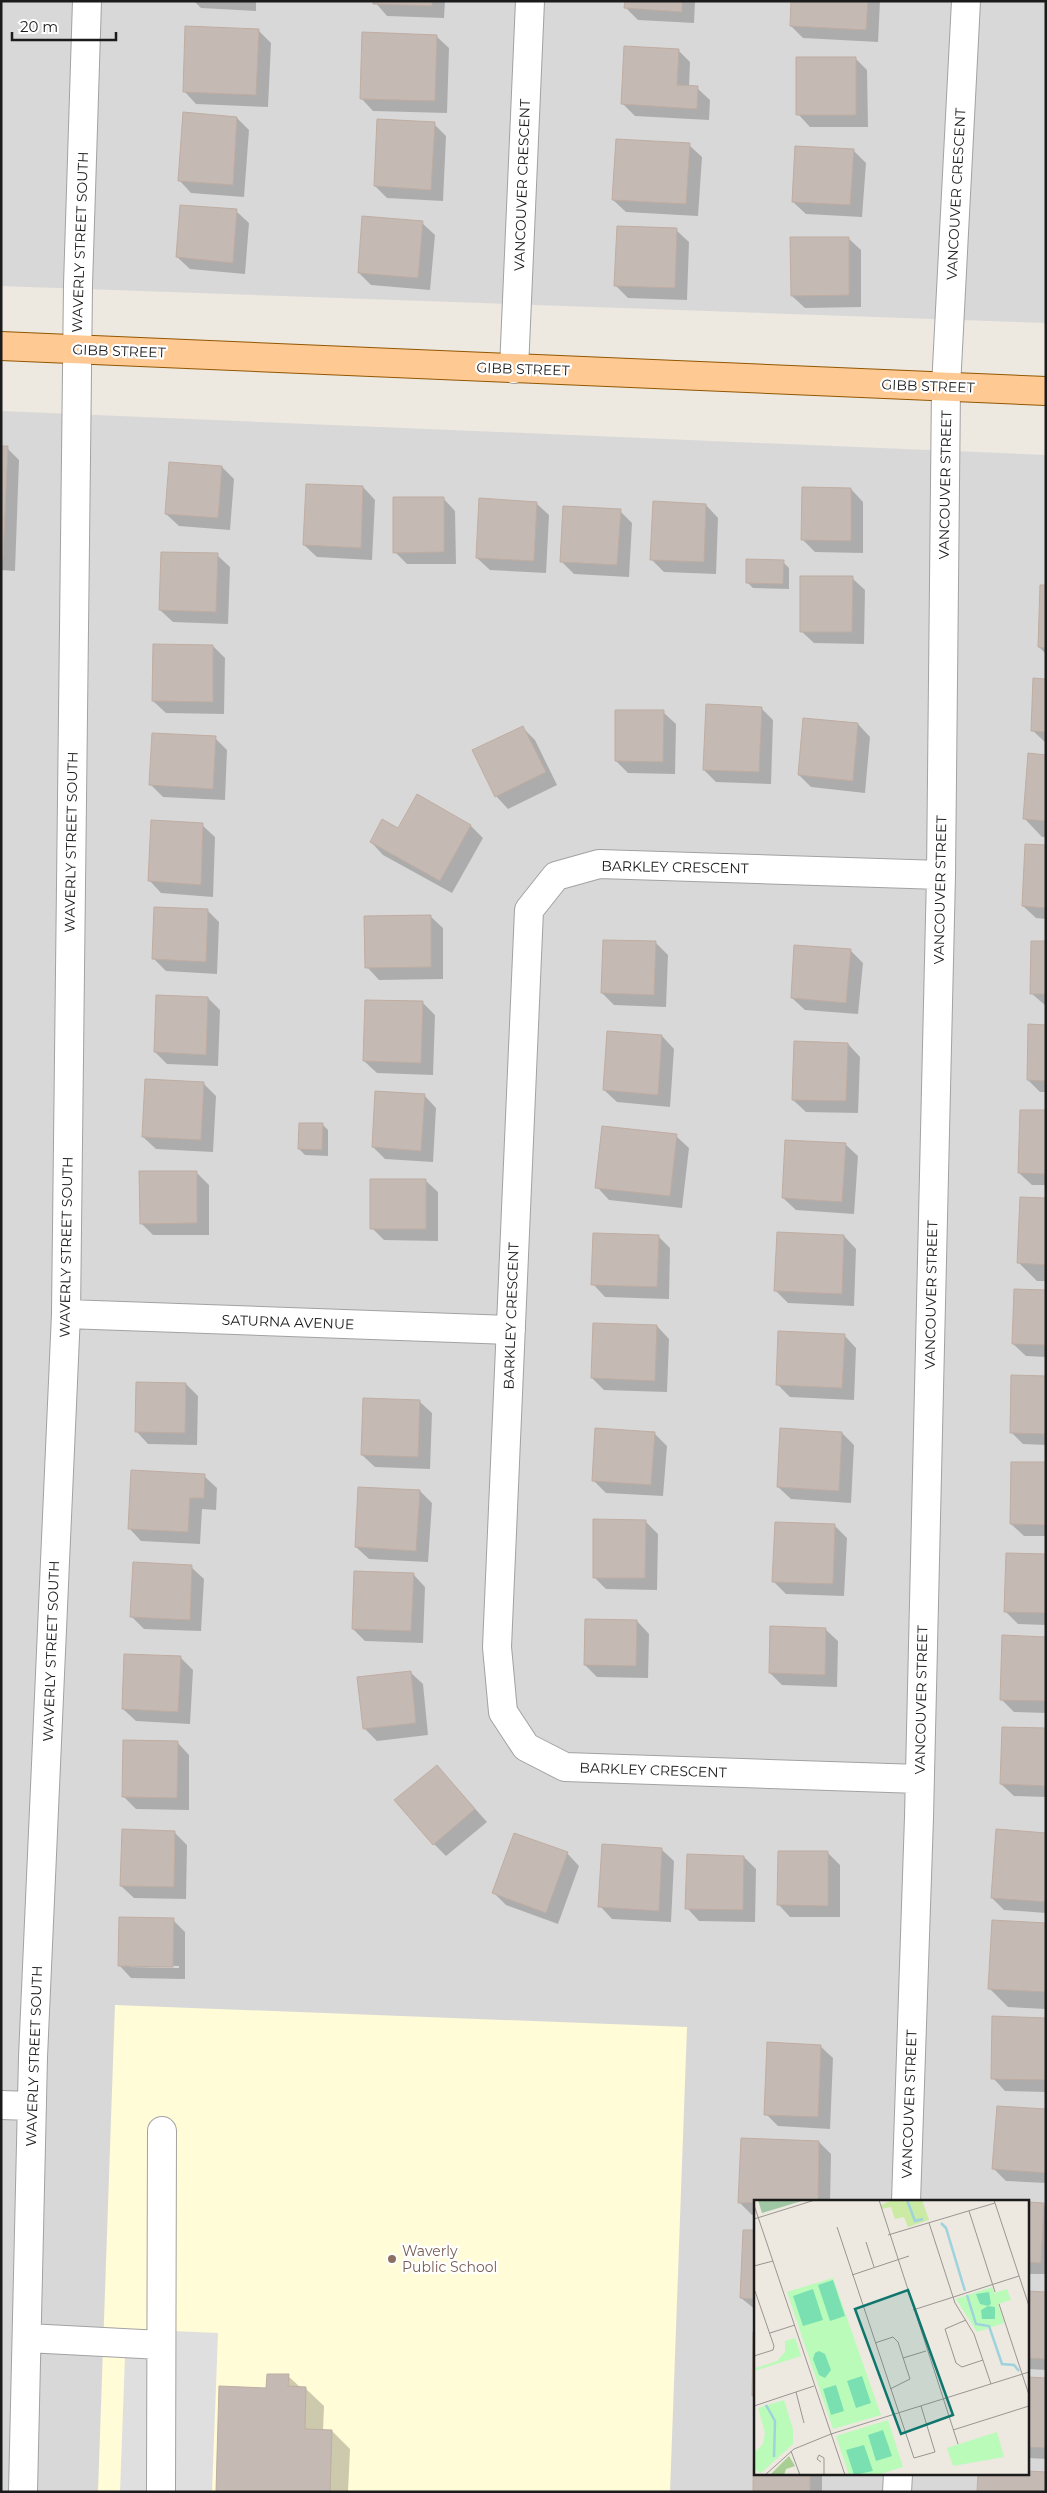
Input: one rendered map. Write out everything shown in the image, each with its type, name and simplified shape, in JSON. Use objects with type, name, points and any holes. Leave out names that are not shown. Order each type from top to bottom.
[{"type":"main road","name":"GIBB STREET","points":[[1,346],[1046,391]]},
{"type":"street","name":"WAVERLY STREET SOUTH","points":[[23,2492],[32,2106],[66,1314],[78,349],[88,1]]},
{"type":"street","name":"VANCOUVER CRESCENT","points":[[514,369],[530,1]]},
{"type":"street","name":"VANCOUVER CRESCENT","points":[[946,387],[966,1]]},
{"type":"street","name":"VANCOUVER STREET","points":[[906,2200],[919,1780],[941,874],[946,387]]},
{"type":"street","name":"BARKLEY CRESCENT","points":[[919,1780],[565,1767],[526,1747],[504,1712],[497,1647],[529,910],[556,876],[599,864],[941,874]]},
{"type":"street","name":"SATURNA AVENUE","points":[[66,1314],[511,1330]]},
{"type":"street","points":[[1,2105],[32,2106]]},
{"type":"street","points":[[161,2492],[162,2132]]},
{"type":"street","points":[[26,2338],[161,2345]]},
{"type":"street","points":[[898,2476],[898,2492]]},
{"type":"shaded area","points":[[1,1],[1046,1],[1046,323],[1,286]]},
{"type":"shaded area","points":[[1,411],[1046,455],[1046,2492],[1,2492]]},
{"type":"shaded area","name":"Waverly Public School","points":[[115,2005],[687,2027],[670,2492],[98,2492]]},
{"type":"shaded area","points":[[126,2329],[218,2333],[212,2492],[120,2492]]},
{"type":"building","points":[[373,1],[432,1],[432,6],[373,4]]},
{"type":"building","points":[[625,1],[682,1],[682,12],[624,8]]},
{"type":"building","points":[[791,1],[868,1],[866,30],[790,26]]},
{"type":"building","points":[[185,26],[259,29],[256,95],[183,92]]},
{"type":"building","points":[[362,32],[437,35],[435,101],[360,99]]},
{"type":"building","points":[[624,46],[679,49],[677,85],[698,86],[697,109],[621,104]]},
{"type":"building","points":[[796,57],[856,57],[856,115],[796,115]]},
{"type":"building","points":[[183,112],[237,117],[233,185],[178,181]]},
{"type":"building","points":[[377,119],[435,122],[431,190],[374,186]]},
{"type":"building","points":[[616,139],[690,143],[686,204],[612,200]]},
{"type":"building","points":[[795,146],[854,149],[850,205],[792,202]]},
{"type":"building","points":[[180,205],[237,209],[233,263],[176,257]]},
{"type":"building","points":[[362,216],[423,221],[418,278],[358,273]]},
{"type":"building","points":[[617,226],[677,228],[675,288],[614,286]]},
{"type":"building","points":[[790,237],[849,237],[849,295],[791,296]]},
{"type":"building","points":[[1,446],[8,446],[3,559],[1,559]]},
{"type":"building","points":[[169,462],[222,466],[218,518],[165,514]]},
{"type":"building","points":[[306,484],[363,486],[361,548],[303,545]]},
{"type":"building","points":[[802,487],[851,488],[851,541],[801,540]]},
{"type":"building","points":[[393,497],[444,497],[444,552],[393,553]]},
{"type":"building","points":[[479,498],[537,502],[534,561],[476,558]]},
{"type":"building","points":[[653,501],[706,504],[704,562],[650,560]]},
{"type":"building","points":[[563,506],[621,509],[617,565],[560,562]]},
{"type":"building","points":[[161,552],[218,553],[216,612],[159,610]]},
{"type":"building","points":[[746,559],[784,560],[783,584],[746,583]]},
{"type":"building","points":[[800,576],[853,576],[852,632],[800,632]]},
{"type":"building","points":[[1040,585],[1046,585],[1046,648],[1038,647]]},
{"type":"building","points":[[153,644],[213,645],[213,702],[152,701]]},
{"type":"building","points":[[1033,678],[1046,679],[1046,732],[1031,731]]},
{"type":"building","points":[[706,704],[762,707],[759,772],[703,770]]},
{"type":"building","points":[[615,710],[664,710],[663,762],[615,761]]},
{"type":"building","points":[[803,718],[858,723],[853,781],[798,775]]},
{"type":"building","points":[[523,726],[546,772],[495,797],[472,750]]},
{"type":"building","points":[[152,733],[216,736],[213,789],[149,785]]},
{"type":"building","points":[[1028,753],[1046,755],[1046,821],[1023,819]]},
{"type":"building","points":[[417,794],[471,825],[440,881],[370,842],[382,819],[398,828]]},
{"type":"building","points":[[151,820],[203,823],[201,885],[148,881]]},
{"type":"building","points":[[1025,844],[1046,845],[1046,908],[1022,906]]},
{"type":"building","points":[[154,907],[208,909],[206,962],[152,959]]},
{"type":"building","points":[[431,915],[431,967],[365,968],[364,916]]},
{"type":"building","points":[[603,940],[656,941],[654,995],[601,993]]},
{"type":"building","points":[[1031,941],[1046,941],[1046,994],[1030,994]]},
{"type":"building","points":[[794,945],[851,949],[846,1003],[791,998]]},
{"type":"building","points":[[156,995],[208,997],[206,1055],[154,1052]]},
{"type":"building","points":[[365,1000],[423,1001],[421,1063],[363,1061]]},
{"type":"building","points":[[1028,1024],[1046,1025],[1046,1081],[1027,1080]]},
{"type":"building","points":[[607,1031],[662,1035],[658,1095],[603,1090]]},
{"type":"building","points":[[794,1041],[848,1043],[846,1101],[792,1100]]},
{"type":"building","points":[[145,1079],[204,1082],[201,1140],[142,1137]]},
{"type":"building","points":[[375,1091],[425,1094],[421,1151],[372,1147]]},
{"type":"building","points":[[1020,1110],[1046,1110],[1046,1174],[1018,1173]]},
{"type":"building","points":[[299,1123],[323,1123],[322,1150],[298,1149]]},
{"type":"building","points":[[602,1126],[677,1134],[670,1196],[595,1188]]},
{"type":"building","points":[[785,1140],[846,1143],[842,1202],[782,1198]]},
{"type":"building","points":[[139,1171],[197,1171],[197,1223],[140,1224]]},
{"type":"building","points":[[370,1179],[426,1179],[426,1229],[370,1229]]},
{"type":"building","points":[[1020,1197],[1046,1198],[1046,1265],[1017,1263]]},
{"type":"building","points":[[777,1232],[844,1235],[842,1294],[774,1291]]},
{"type":"building","points":[[593,1233],[659,1235],[657,1287],[591,1285]]},
{"type":"building","points":[[1014,1289],[1046,1290],[1046,1345],[1012,1344]]},
{"type":"building","points":[[593,1323],[657,1325],[655,1381],[591,1378]]},
{"type":"building","points":[[778,1331],[845,1334],[842,1388],[776,1385]]},
{"type":"building","points":[[1011,1375],[1046,1376],[1046,1434],[1010,1433]]},
{"type":"building","points":[[136,1382],[186,1383],[185,1433],[135,1432]]},
{"type":"building","points":[[363,1398],[420,1400],[418,1457],[361,1455]]},
{"type":"building","points":[[595,1428],[655,1432],[651,1485],[592,1481]]},
{"type":"building","points":[[780,1428],[842,1432],[839,1491],[777,1487]]},
{"type":"building","points":[[1011,1462],[1046,1462],[1046,1525],[1010,1524]]},
{"type":"building","points":[[131,1470],[205,1474],[204,1498],[190,1498],[188,1532],[128,1529]]},
{"type":"building","points":[[358,1487],[420,1490],[416,1551],[355,1547]]},
{"type":"building","points":[[593,1519],[646,1520],[645,1578],[593,1578]]},
{"type":"building","points":[[775,1522],[835,1524],[833,1584],[772,1582]]},
{"type":"building","points":[[1006,1553],[1046,1554],[1046,1613],[1004,1612]]},
{"type":"building","points":[[133,1562],[192,1565],[190,1620],[130,1617]]},
{"type":"building","points":[[354,1571],[414,1573],[411,1631],[352,1629]]},
{"type":"building","points":[[585,1619],[637,1620],[636,1666],[584,1665]]},
{"type":"building","points":[[770,1626],[826,1628],[825,1675],[769,1673]]},
{"type":"building","points":[[1002,1635],[1046,1637],[1046,1701],[1000,1700]]},
{"type":"building","points":[[124,1654],[181,1656],[178,1712],[122,1709]]},
{"type":"building","points":[[411,1671],[416,1723],[363,1729],[357,1677]]},
{"type":"building","points":[[1002,1727],[1046,1728],[1046,1786],[1000,1784]]},
{"type":"building","points":[[123,1740],[178,1741],[177,1798],[122,1797]]},
{"type":"building","points":[[437,1765],[475,1809],[433,1845],[394,1800]]},
{"type":"building","points":[[122,1829],[175,1831],[174,1887],[120,1886]]},
{"type":"building","points":[[996,1829],[1046,1833],[1046,1902],[991,1898]]},
{"type":"building","points":[[514,1833],[568,1852],[546,1913],[492,1893]]},
{"type":"building","points":[[602,1844],[662,1848],[659,1911],[598,1907]]},
{"type":"building","points":[[778,1851],[828,1851],[828,1906],[777,1905]]},
{"type":"building","points":[[687,1854],[744,1856],[743,1910],[685,1909]]},
{"type":"building","points":[[119,1917],[174,1918],[173,1967],[118,1966]]},
{"type":"building","points":[[992,1920],[1046,1923],[1046,1992],[988,1989]]},
{"type":"building","points":[[992,2016],[1046,2018],[1046,2080],[991,2079]]},
{"type":"building","points":[[767,2042],[821,2045],[818,2117],[764,2115]]},
{"type":"building","points":[[997,2106],[1046,2109],[1046,2173],[992,2169]]},
{"type":"building","points":[[741,2138],[819,2141],[818,2200],[754,2200],[754,2203],[738,2203]]},
{"type":"building","points":[[1030,2202],[1044,2203],[1041,2263],[1030,2262]]},
{"type":"building","points":[[743,2230],[754,2230],[754,2299],[740,2298]]},
{"type":"building","points":[[1030,2291],[1046,2292],[1046,2359],[1030,2358]]},
{"type":"building","points":[[753,2332],[754,2332],[754,2396],[752,2396]]},
{"type":"building","points":[[267,2374],[289,2374],[288,2386],[306,2387],[305,2429],[332,2430],[330,2492],[216,2492],[219,2386],[266,2388]]},
{"type":"building","points":[[1030,2377],[1046,2378],[1046,2448],[1030,2447]]},
{"type":"building","points":[[754,2418],[754,2476],[810,2476],[810,2492],[753,2491]]},
{"type":"building","points":[[1030,2471],[1046,2472],[1046,2492],[977,2492],[978,2476],[1030,2476]]},
{"type":"place","name":"Waverly Public School","points":[[392,2259]]}]
